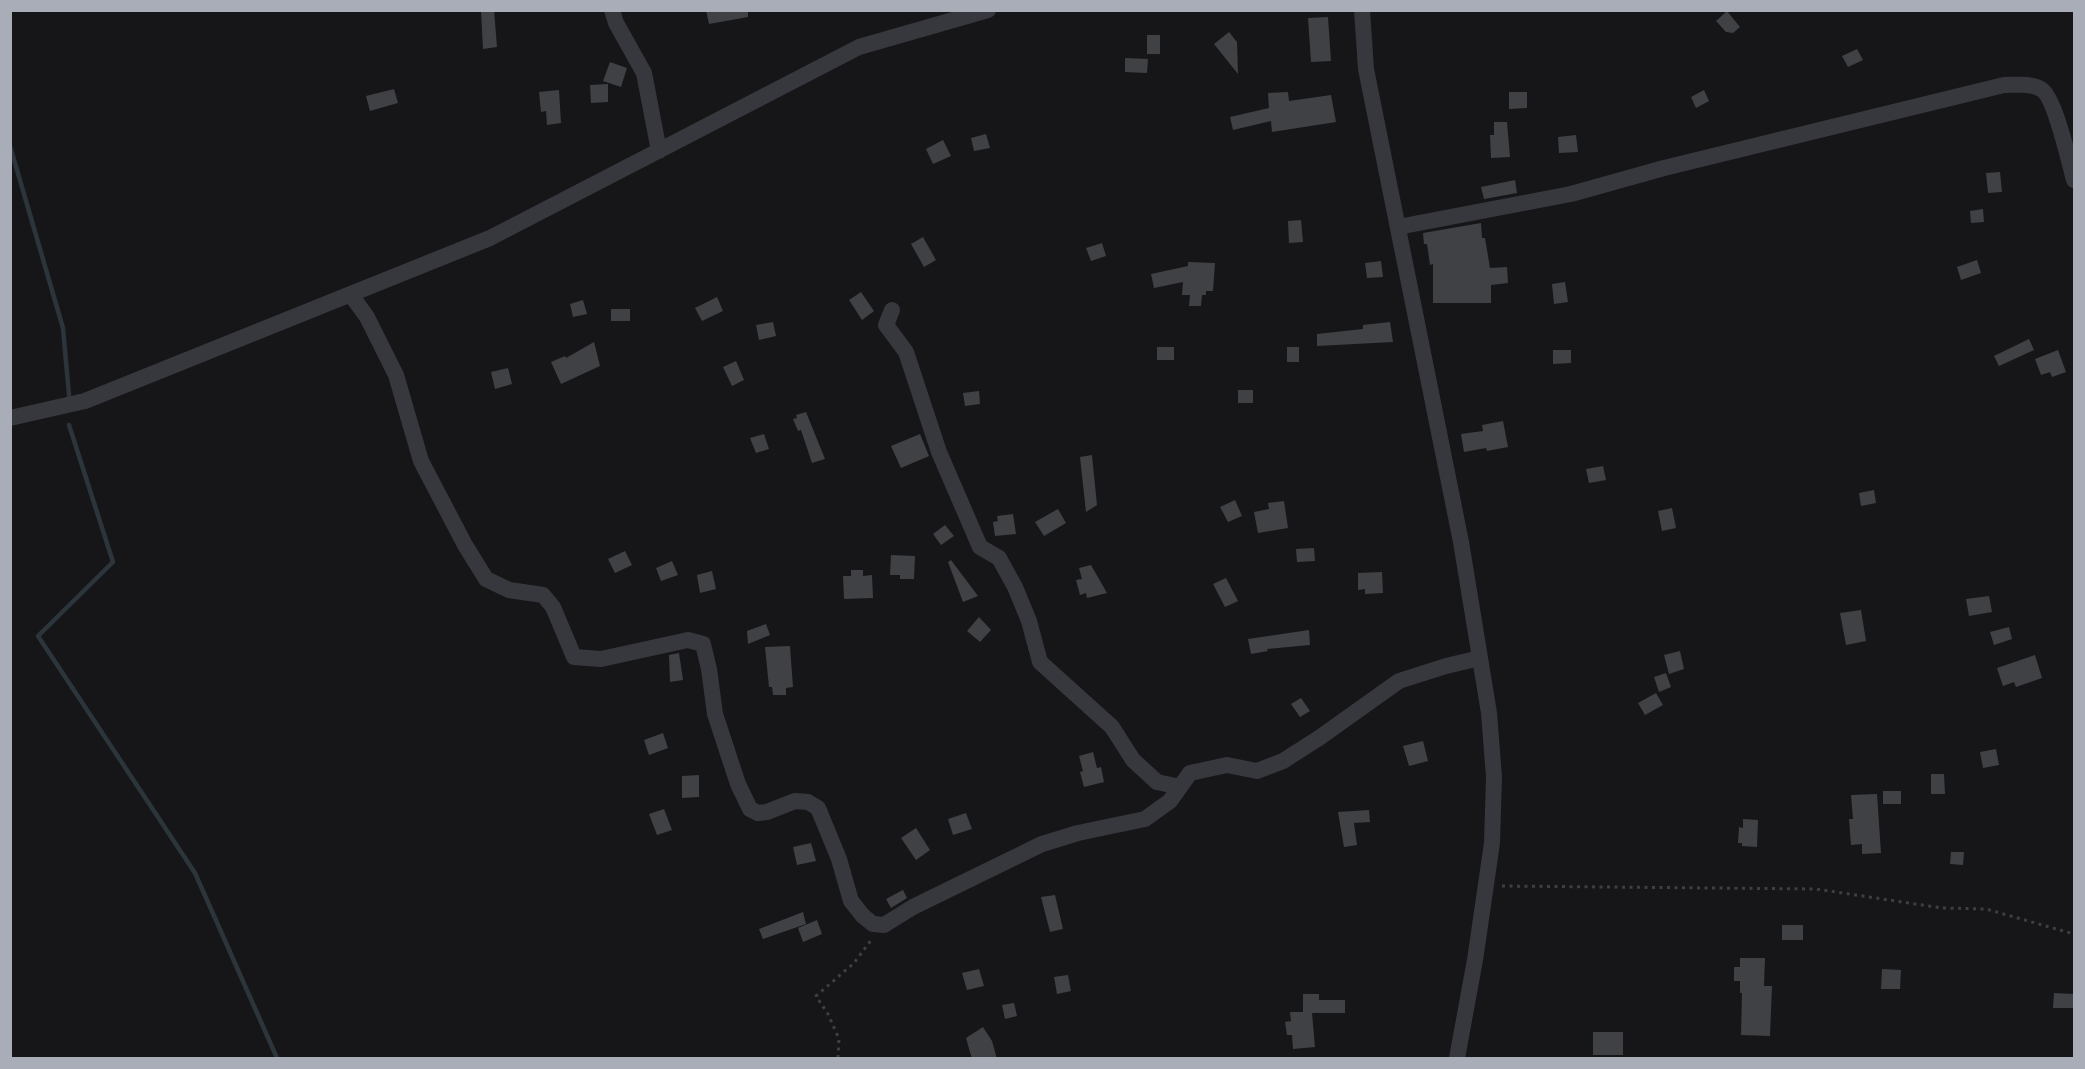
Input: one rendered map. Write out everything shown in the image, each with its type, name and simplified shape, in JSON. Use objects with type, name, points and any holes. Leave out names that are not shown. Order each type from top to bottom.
[{"type":"street","points":[[612,10],[616,23],[644,73],[659,151]]},
{"type":"street","points":[[10,418],[85,401],[490,238],[859,47],[988,10]]},
{"type":"street","points":[[1362,10],[1366,69],[1461,542],[1489,713],[1494,777],[1492,843],[1457,1059]]},
{"type":"street","points":[[1398,227],[1571,194],[1664,168],[2004,85],[2030,85],[2043,90],[2053,107],[2074,180]]},
{"type":"street","points":[[351,295],[367,317],[396,375],[421,461],[465,545],[486,579],[509,590],[543,595],[553,607],[574,657],[602,659],[688,640],[703,644],[715,714],[738,784],[750,809],[758,813],[767,812],[795,801],[808,802],[818,808],[839,859],[851,901],[873,924],[884,925],[913,907],[1042,844],[1078,833],[1145,819],[1170,801],[1190,773],[1227,765],[1257,771],[1283,761],[1399,681],[1480,658]]},
{"type":"street","points":[[892,310],[886,325],[906,352],[939,452],[980,546],[999,558],[1015,587],[1029,621],[1040,662],[1112,727],[1133,760],[1157,782],[1180,787]]},
{"type":"path","points":[[1486,886],[1816,889],[1942,908],[1986,909],[2074,934]]},
{"type":"path","points":[[838,1059],[839,1038],[828,1014],[816,996],[854,963],[884,925]]},
{"type":"building","points":[[494,10],[497,47],[483,49],[481,12]]},
{"type":"building","points":[[706,10],[748,10],[748,17],[709,24]]},
{"type":"building","points":[[1727,11],[1740,27],[1733,33],[1726,32],[1716,21]]},
{"type":"building","points":[[1328,17],[1331,61],[1311,62],[1308,18]]},
{"type":"building","points":[[1229,32],[1237,42],[1238,74],[1214,44]]},
{"type":"building","points":[[1147,35],[1160,35],[1160,54],[1147,54]]},
{"type":"building","points":[[1857,49],[1863,60],[1848,67],[1842,56]]},
{"type":"building","points":[[1125,58],[1148,59],[1147,73],[1125,72]]},
{"type":"building","points":[[610,62],[627,68],[621,87],[603,81]]},
{"type":"building","points":[[608,84],[608,102],[591,103],[590,85]]},
{"type":"building","points":[[394,89],[398,103],[370,111],[366,96]]},
{"type":"building","points":[[559,90],[561,123],[547,125],[546,111],[541,112],[539,92]]},
{"type":"building","points":[[1704,90],[1709,101],[1696,108],[1691,97]]},
{"type":"building","points":[[1288,92],[1289,101],[1331,95],[1336,122],[1272,132],[1271,121],[1233,130],[1230,117],[1269,108],[1268,93]]},
{"type":"building","points":[[1509,92],[1527,92],[1527,108],[1509,109]]},
{"type":"building","points":[[1494,122],[1507,122],[1510,157],[1491,158],[1490,135],[1494,135]]},
{"type":"building","points":[[986,134],[990,148],[974,151],[971,138]]},
{"type":"building","points":[[1576,135],[1578,152],[1559,153],[1558,137]]},
{"type":"building","points":[[943,140],[951,156],[933,164],[926,149]]},
{"type":"building","points":[[2000,172],[2002,192],[1988,193],[1986,173]]},
{"type":"building","points":[[1515,180],[1517,193],[1484,199],[1481,187]]},
{"type":"building","points":[[1983,209],[1984,222],[1971,223],[1970,211]]},
{"type":"building","points":[[1301,220],[1303,242],[1289,243],[1288,221]]},
{"type":"building","points":[[1481,223],[1482,238],[1485,238],[1490,268],[1507,267],[1508,283],[1491,285],[1491,303],[1433,303],[1433,264],[1430,265],[1423,233]]},
{"type":"building","points":[[923,237],[936,260],[924,267],[911,244]]},
{"type":"building","points":[[1102,243],[1106,256],[1091,261],[1086,248]]},
{"type":"building","points":[[1977,260],[1981,273],[1961,280],[1957,267]]},
{"type":"building","points":[[1381,261],[1383,277],[1367,278],[1365,263]]},
{"type":"building","points":[[1188,262],[1215,263],[1213,291],[1206,291],[1206,295],[1202,295],[1201,306],[1189,306],[1190,295],[1182,295],[1183,282],[1154,288],[1151,274],[1188,266]]},
{"type":"building","points":[[1565,282],[1568,302],[1554,304],[1552,284]]},
{"type":"building","points":[[861,292],[874,311],[862,320],[849,300]]},
{"type":"building","points":[[717,297],[723,311],[702,321],[695,308]]},
{"type":"building","points":[[583,300],[587,314],[573,317],[570,304]]},
{"type":"building","points":[[611,309],[630,309],[630,321],[611,321]]},
{"type":"building","points":[[773,322],[776,336],[759,340],[756,325]]},
{"type":"building","points":[[1390,322],[1393,342],[1317,346],[1317,334],[1363,329],[1363,325]]},
{"type":"building","points":[[2029,339],[2034,350],[1999,366],[1994,356]]},
{"type":"building","points":[[594,342],[600,366],[561,384],[551,362],[565,356],[566,358]]},
{"type":"building","points":[[1157,347],[1174,347],[1174,360],[1157,360]]},
{"type":"building","points":[[1287,347],[1299,347],[1299,362],[1287,362]]},
{"type":"building","points":[[1553,350],[1571,350],[1571,363],[1553,364]]},
{"type":"building","points":[[2058,350],[2066,372],[2052,377],[2050,372],[2041,375],[2035,359]]},
{"type":"building","points":[[736,361],[744,380],[732,386],[723,367]]},
{"type":"building","points":[[508,368],[512,384],[495,389],[491,372]]},
{"type":"building","points":[[1238,390],[1253,390],[1253,403],[1238,403]]},
{"type":"building","points":[[979,391],[980,404],[965,406],[963,393]]},
{"type":"building","points":[[806,412],[825,459],[812,463],[801,430],[798,431],[793,419],[797,418],[796,415]]},
{"type":"building","points":[[1503,421],[1508,447],[1464,452],[1461,434],[1483,431],[1482,425]]},
{"type":"building","points":[[764,434],[769,449],[756,453],[750,438]]},
{"type":"building","points":[[920,434],[929,456],[901,468],[891,446]]},
{"type":"building","points":[[1092,455],[1097,505],[1086,512],[1080,457]]},
{"type":"building","points":[[1603,466],[1606,480],[1589,483],[1586,469]]},
{"type":"building","points":[[1874,490],[1876,503],[1861,506],[1859,493]]},
{"type":"building","points":[[1235,500],[1242,516],[1228,522],[1220,507]]},
{"type":"building","points":[[1284,501],[1288,528],[1258,533],[1254,512],[1269,509],[1268,503]]},
{"type":"building","points":[[1672,508],[1676,528],[1662,531],[1658,511]]},
{"type":"building","points":[[1058,509],[1066,523],[1044,536],[1035,522]]},
{"type":"building","points":[[1013,514],[1016,534],[995,536],[993,522],[998,521],[997,516]]},
{"type":"building","points":[[945,525],[954,536],[941,545],[933,534]]},
{"type":"building","points":[[1314,548],[1315,561],[1297,562],[1296,549]]},
{"type":"building","points":[[625,551],[632,565],[615,573],[608,559]]},
{"type":"building","points":[[891,555],[915,556],[914,579],[900,579],[900,575],[890,575]]},
{"type":"building","points":[[951,560],[978,596],[963,602],[948,562]]},
{"type":"building","points":[[672,561],[678,575],[661,581],[656,568]]},
{"type":"building","points":[[1091,565],[1107,593],[1087,598],[1086,593],[1080,595],[1076,580],[1082,579],[1079,568]]},
{"type":"building","points":[[851,570],[863,570],[863,576],[872,575],[873,598],[844,599],[843,576],[851,576]]},
{"type":"building","points":[[712,571],[716,589],[700,593],[697,575]]},
{"type":"building","points":[[1382,572],[1383,593],[1365,594],[1365,589],[1358,590],[1358,573]]},
{"type":"building","points":[[1226,578],[1238,601],[1225,607],[1213,584]]},
{"type":"building","points":[[1989,596],[1992,612],[1969,616],[1966,599]]},
{"type":"building","points":[[1861,610],[1866,641],[1846,645],[1840,613]]},
{"type":"building","points":[[979,617],[991,630],[980,642],[967,631]]},
{"type":"building","points":[[766,624],[770,635],[748,644],[747,631]]},
{"type":"building","points":[[2009,627],[2012,639],[1994,645],[1990,632]]},
{"type":"building","points":[[1309,630],[1310,645],[1267,649],[1268,651],[1251,654],[1248,639]]},
{"type":"building","points":[[790,646],[793,687],[786,688],[786,695],[773,695],[772,687],[769,687],[765,647]]},
{"type":"building","points":[[1680,651],[1684,669],[1669,674],[1664,655]]},
{"type":"building","points":[[679,653],[683,680],[670,682],[669,655]]},
{"type":"building","points":[[2035,655],[2042,678],[2016,687],[2014,682],[2003,686],[1997,668]]},
{"type":"building","points":[[1666,673],[1671,687],[1659,692],[1654,677]]},
{"type":"building","points":[[1656,693],[1663,705],[1645,715],[1638,703]]},
{"type":"building","points":[[1301,698],[1310,711],[1300,717],[1291,704]]},
{"type":"building","points":[[663,733],[668,748],[649,755],[644,740]]},
{"type":"building","points":[[1423,741],[1428,761],[1409,766],[1403,746]]},
{"type":"building","points":[[1996,749],[1999,765],[1983,768],[1980,752]]},
{"type":"building","points":[[1093,752],[1097,768],[1101,767],[1104,782],[1084,787],[1079,756]]},
{"type":"building","points":[[1931,774],[1944,774],[1945,794],[1931,794]]},
{"type":"building","points":[[699,775],[699,797],[682,798],[682,776]]},
{"type":"building","points":[[1883,791],[1901,791],[1901,804],[1883,804]]},
{"type":"building","points":[[1877,794],[1881,853],[1862,854],[1862,844],[1851,845],[1849,819],[1853,819],[1851,795]]},
{"type":"building","points":[[664,809],[672,830],[657,835],[649,814]]},
{"type":"building","points":[[1369,810],[1370,822],[1354,823],[1357,845],[1344,847],[1338,812]]},
{"type":"building","points":[[966,813],[972,829],[953,835],[948,819]]},
{"type":"building","points":[[1743,819],[1758,820],[1757,847],[1742,846],[1742,843],[1738,843],[1739,827],[1743,828]]},
{"type":"building","points":[[916,828],[930,850],[916,860],[901,838]]},
{"type":"building","points":[[811,843],[816,861],[797,865],[793,847]]},
{"type":"building","points":[[1951,852],[1964,852],[1963,865],[1950,864]]},
{"type":"building","points":[[903,890],[907,898],[891,908],[886,899]]},
{"type":"building","points":[[1055,895],[1063,929],[1050,932],[1041,897]]},
{"type":"building","points":[[803,912],[806,924],[763,939],[759,929]]},
{"type":"building","points":[[817,920],[822,934],[803,942],[798,928]]},
{"type":"building","points":[[1782,925],[1803,925],[1803,940],[1782,940]]},
{"type":"building","points":[[1740,958],[1765,958],[1764,986],[1772,986],[1770,1036],[1741,1035],[1742,993],[1740,993],[1740,981],[1734,981],[1734,967],[1740,967]]},
{"type":"building","points":[[979,969],[984,986],[967,990],[962,973]]},
{"type":"building","points":[[1882,969],[1901,970],[1900,989],[1881,989]]},
{"type":"building","points":[[1068,975],[1071,991],[1057,994],[1054,977]]},
{"type":"building","points":[[2054,993],[2074,994],[2074,1008],[2053,1008]]},
{"type":"building","points":[[1303,994],[1319,994],[1319,1000],[1345,1000],[1345,1013],[1312,1013],[1315,1047],[1293,1049],[1292,1035],[1287,1035],[1285,1022],[1291,1021],[1290,1012],[1303,1012]]},
{"type":"building","points":[[1014,1003],[1017,1016],[1005,1019],[1002,1005]]},
{"type":"building","points":[[983,1027],[992,1041],[997,1059],[972,1059],[966,1038]]},
{"type":"building","points":[[1593,1032],[1623,1032],[1623,1055],[1593,1055]]},
{"type":"waterway","points":[[10,146],[63,328],[69,395]]},
{"type":"waterway","points":[[69,425],[113,562],[38,636],[195,873],[277,1058]]}]
